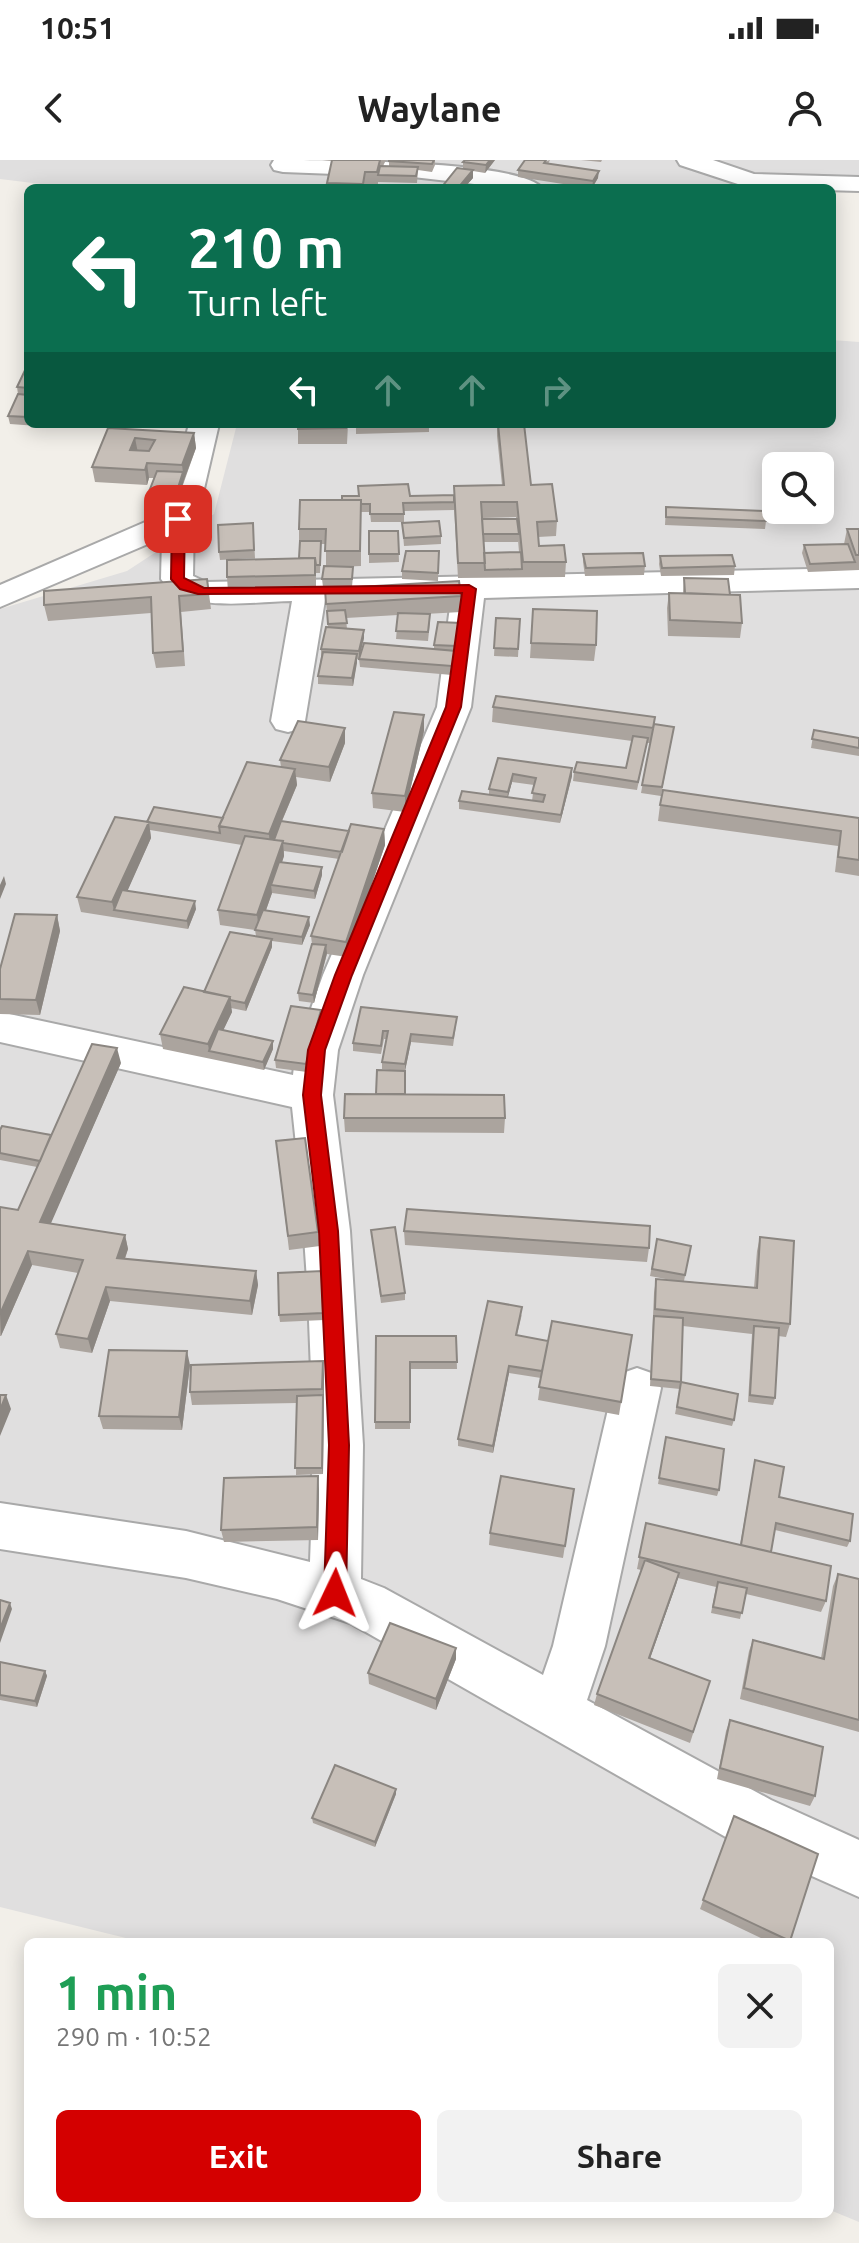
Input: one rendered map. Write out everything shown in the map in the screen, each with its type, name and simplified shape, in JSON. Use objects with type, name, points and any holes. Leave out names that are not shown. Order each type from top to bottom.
[{"type":"street","points":[[689,160],[752,181],[859,184]]},
{"type":"street","points":[[281,171],[477,176],[513,180],[522,184]]},
{"type":"street","points":[[203,428],[185,506],[178,519],[177,579],[185,586],[203,592],[469,589],[859,578]]},
{"type":"street","points":[[0,597],[178,519]]},
{"type":"street","points":[[335,1593],[339,1445],[328,1231],[312,1095],[317,1050],[343,975],[454,707],[469,589]]},
{"type":"street","points":[[288,721],[310,592]]},
{"type":"street","points":[[0,1027],[312,1095]]},
{"type":"street","points":[[557,1710],[579,1646],[637,1388]]},
{"type":"street","points":[[0,1526],[173,1549],[335,1593],[390,1616],[751,1820],[859,1869]]},
{"type":"shaded area","points":[[0,160],[859,160],[859,179],[836,184],[41,184],[0,179]]},
{"type":"shaded area","points":[[836,340],[859,342],[859,2222],[834,2212],[834,1938],[126,1938],[0,1907],[0,609],[127,571],[214,514],[236,428],[836,428]]},
{"type":"building","points":[[332,160],[380,160],[377,172],[365,172],[363,184],[327,183]]},
{"type":"building","points":[[389,160],[434,160],[432,164]]},
{"type":"building","points":[[490,160],[486,165],[463,162]]},
{"type":"building","points":[[525,160],[546,160],[544,163],[599,171],[593,181],[518,170]]},
{"type":"building","points":[[380,166],[418,167],[416,176],[378,175]]},
{"type":"building","points":[[457,168],[473,170],[461,184],[444,184]]},
{"type":"building","points":[[24,372],[24,388],[17,387]]},
{"type":"building","points":[[18,394],[24,395],[24,417],[8,416]]},
{"type":"building","points":[[108,428],[194,433],[182,465],[147,463],[145,470],[92,467]],"holes":[[[135,438],[155,440],[149,451],[130,450]]]},
{"type":"building","points":[[498,428],[524,428],[531,485],[552,484],[557,521],[537,522],[539,546],[564,545],[566,562],[523,562],[517,502],[481,502],[485,563],[458,563],[454,486],[504,485]]},
{"type":"building","points":[[157,471],[183,472],[177,491],[150,489]]},
{"type":"building","points":[[408,484],[410,496],[454,495],[454,502],[403,503],[404,514],[370,514],[370,504],[361,504],[361,500],[342,500],[342,496],[359,496],[358,486]]},
{"type":"building","points":[[300,500],[361,500],[360,551],[325,551],[326,529],[299,529]]},
{"type":"building","points":[[666,507],[762,511],[762,521],[666,517]]},
{"type":"building","points":[[482,519],[517,519],[519,534],[483,534]]},
{"type":"building","points":[[439,521],[441,536],[404,538],[402,523]]},
{"type":"building","points":[[253,523],[254,550],[219,552],[218,525]]},
{"type":"building","points":[[847,529],[859,529],[859,555],[856,555]]},
{"type":"building","points":[[369,531],[398,531],[399,554],[369,554]]},
{"type":"building","points":[[300,541],[321,541],[320,565],[316,565],[315,558],[299,558]]},
{"type":"building","points":[[848,544],[855,562],[810,564],[804,545]]},
{"type":"building","points":[[406,551],[439,551],[438,573],[402,571]]},
{"type":"building","points":[[521,552],[522,569],[485,570],[484,553]]},
{"type":"building","points":[[643,553],[645,566],[586,568],[583,554]]},
{"type":"building","points":[[732,555],[735,566],[662,568],[660,556]]},
{"type":"building","points":[[315,558],[315,575],[227,577],[227,560]]},
{"type":"building","points":[[324,566],[353,567],[352,579],[322,579]]},
{"type":"building","points":[[684,578],[728,579],[730,595],[685,593]]},
{"type":"building","points":[[207,579],[209,594],[179,596],[183,651],[153,653],[151,597],[44,605],[44,591]]},
{"type":"building","points":[[459,581],[461,596],[326,604],[325,589]]},
{"type":"building","points":[[669,593],[740,595],[742,623],[670,620]]},
{"type":"building","points":[[533,609],[597,611],[596,645],[531,643]]},
{"type":"building","points":[[345,610],[347,623],[328,624],[327,611]]},
{"type":"building","points":[[398,613],[430,614],[428,632],[396,631]]},
{"type":"building","points":[[496,618],[520,619],[518,649],[494,648]]},
{"type":"building","points":[[438,622],[461,623],[457,646],[434,645]]},
{"type":"building","points":[[326,627],[364,630],[359,651],[321,649]]},
{"type":"building","points":[[364,643],[456,651],[452,666],[359,659]]},
{"type":"building","points":[[323,652],[357,654],[352,678],[318,676]]},
{"type":"building","points":[[496,696],[655,717],[653,728],[493,707]]},
{"type":"building","points":[[394,712],[424,715],[405,796],[372,793]]},
{"type":"building","points":[[298,721],[345,728],[329,767],[280,760]]},
{"type":"building","points":[[654,724],[674,727],[662,787],[642,785]]},
{"type":"building","points":[[814,730],[859,738],[859,748],[812,739]]},
{"type":"building","points":[[633,736],[648,738],[638,782],[574,772],[577,762],[626,768]]},
{"type":"building","points":[[498,758],[572,768],[561,815],[459,801],[462,791],[543,802],[545,795],[532,793],[536,778],[513,774],[508,792],[489,789]]},
{"type":"building","points":[[247,762],[295,769],[269,834],[219,826]]},
{"type":"building","points":[[663,790],[859,818],[859,860],[838,857],[841,831],[660,805]]},
{"type":"building","points":[[154,807],[223,818],[220,833],[147,822]]},
{"type":"building","points":[[115,817],[149,822],[112,902],[77,897]]},
{"type":"building","points":[[281,821],[349,831],[342,852],[274,840]]},
{"type":"building","points":[[351,824],[384,829],[346,942],[311,936]]},
{"type":"building","points":[[245,836],[283,841],[257,915],[218,910]]},
{"type":"building","points":[[279,862],[322,867],[314,891],[271,885]]},
{"type":"building","points":[[122,890],[195,901],[187,921],[114,910]]},
{"type":"building","points":[[263,910],[309,917],[302,937],[255,930]]},
{"type":"building","points":[[15,914],[57,915],[36,1000],[0,999],[0,969]]},
{"type":"building","points":[[230,932],[272,939],[245,1003],[204,992]]},
{"type":"building","points":[[312,944],[326,945],[313,995],[298,993]]},
{"type":"building","points":[[184,987],[230,997],[208,1044],[160,1034]]},
{"type":"building","points":[[291,1006],[321,1010],[306,1064],[275,1060]]},
{"type":"building","points":[[361,1007],[457,1017],[453,1038],[411,1034],[405,1064],[382,1062],[388,1031],[383,1031],[381,1046],[353,1043]]},
{"type":"building","points":[[218,1029],[273,1041],[263,1062],[209,1051]]},
{"type":"building","points":[[92,1044],[117,1048],[40,1222],[125,1235],[117,1258],[256,1271],[250,1301],[106,1287],[88,1339],[56,1334],[83,1260],[28,1251],[0,1314],[0,1207],[18,1210]]},
{"type":"building","points":[[377,1070],[405,1071],[405,1094],[376,1094]]},
{"type":"building","points":[[345,1094],[504,1095],[505,1118],[344,1118]]},
{"type":"building","points":[[2,1126],[51,1135],[40,1161],[0,1153]]},
{"type":"building","points":[[305,1138],[318,1232],[288,1236],[276,1141]]},
{"type":"building","points":[[407,1209],[650,1226],[649,1248],[404,1231]]},
{"type":"building","points":[[395,1227],[405,1293],[381,1296],[371,1230]]},
{"type":"building","points":[[760,1237],[794,1241],[790,1324],[655,1309],[656,1279],[757,1288]]},
{"type":"building","points":[[657,1239],[691,1246],[685,1275],[652,1269]]},
{"type":"building","points":[[322,1271],[323,1313],[279,1315],[278,1273]]},
{"type":"building","points":[[488,1301],[522,1307],[516,1335],[548,1341],[542,1371],[509,1366],[493,1446],[458,1439]]},
{"type":"building","points":[[654,1316],[683,1318],[681,1382],[651,1379]]},
{"type":"building","points":[[552,1321],[632,1335],[621,1402],[539,1387]]},
{"type":"building","points":[[754,1326],[779,1328],[775,1398],[750,1395]]},
{"type":"building","points":[[376,1336],[456,1336],[457,1362],[410,1362],[410,1422],[375,1422]]},
{"type":"building","points":[[109,1350],[187,1351],[179,1417],[99,1416]]},
{"type":"building","points":[[323,1361],[322,1389],[190,1392],[191,1365]]},
{"type":"building","points":[[681,1382],[738,1394],[734,1420],[677,1407]]},
{"type":"building","points":[[0,1395],[6,1395],[0,1410]]},
{"type":"building","points":[[323,1395],[322,1468],[295,1468],[297,1396]]},
{"type":"building","points":[[666,1437],[724,1449],[719,1490],[659,1478]]},
{"type":"building","points":[[755,1460],[784,1467],[779,1497],[853,1514],[850,1541],[776,1523],[771,1552],[741,1545]]},
{"type":"building","points":[[318,1476],[317,1527],[221,1530],[224,1478]]},
{"type":"building","points":[[501,1476],[574,1489],[565,1546],[490,1533]]},
{"type":"building","points":[[646,1523],[831,1566],[826,1601],[639,1557]]},
{"type":"building","points":[[645,1560],[679,1573],[649,1658],[710,1681],[693,1732],[597,1694]]},
{"type":"building","points":[[838,1574],[859,1579],[859,1720],[744,1688],[753,1640],[824,1659]]},
{"type":"building","points":[[718,1582],[747,1588],[742,1613],[713,1607]]},
{"type":"building","points":[[0,1600],[10,1603],[0,1629]]},
{"type":"building","points":[[390,1623],[456,1648],[436,1699],[368,1673]]},
{"type":"building","points":[[0,1662],[45,1671],[35,1701],[0,1695]]},
{"type":"building","points":[[730,1720],[823,1747],[815,1796],[720,1768]]},
{"type":"building","points":[[335,1765],[396,1789],[375,1842],[312,1818]]},
{"type":"building","points":[[734,1816],[818,1854],[791,1938],[784,1938],[703,1900]]},
{"type":"route","points":[[178,519],[177,579],[185,586],[203,592],[469,589],[454,707],[343,975],[317,1050],[312,1095],[328,1231],[339,1445],[335,1593]]}]
